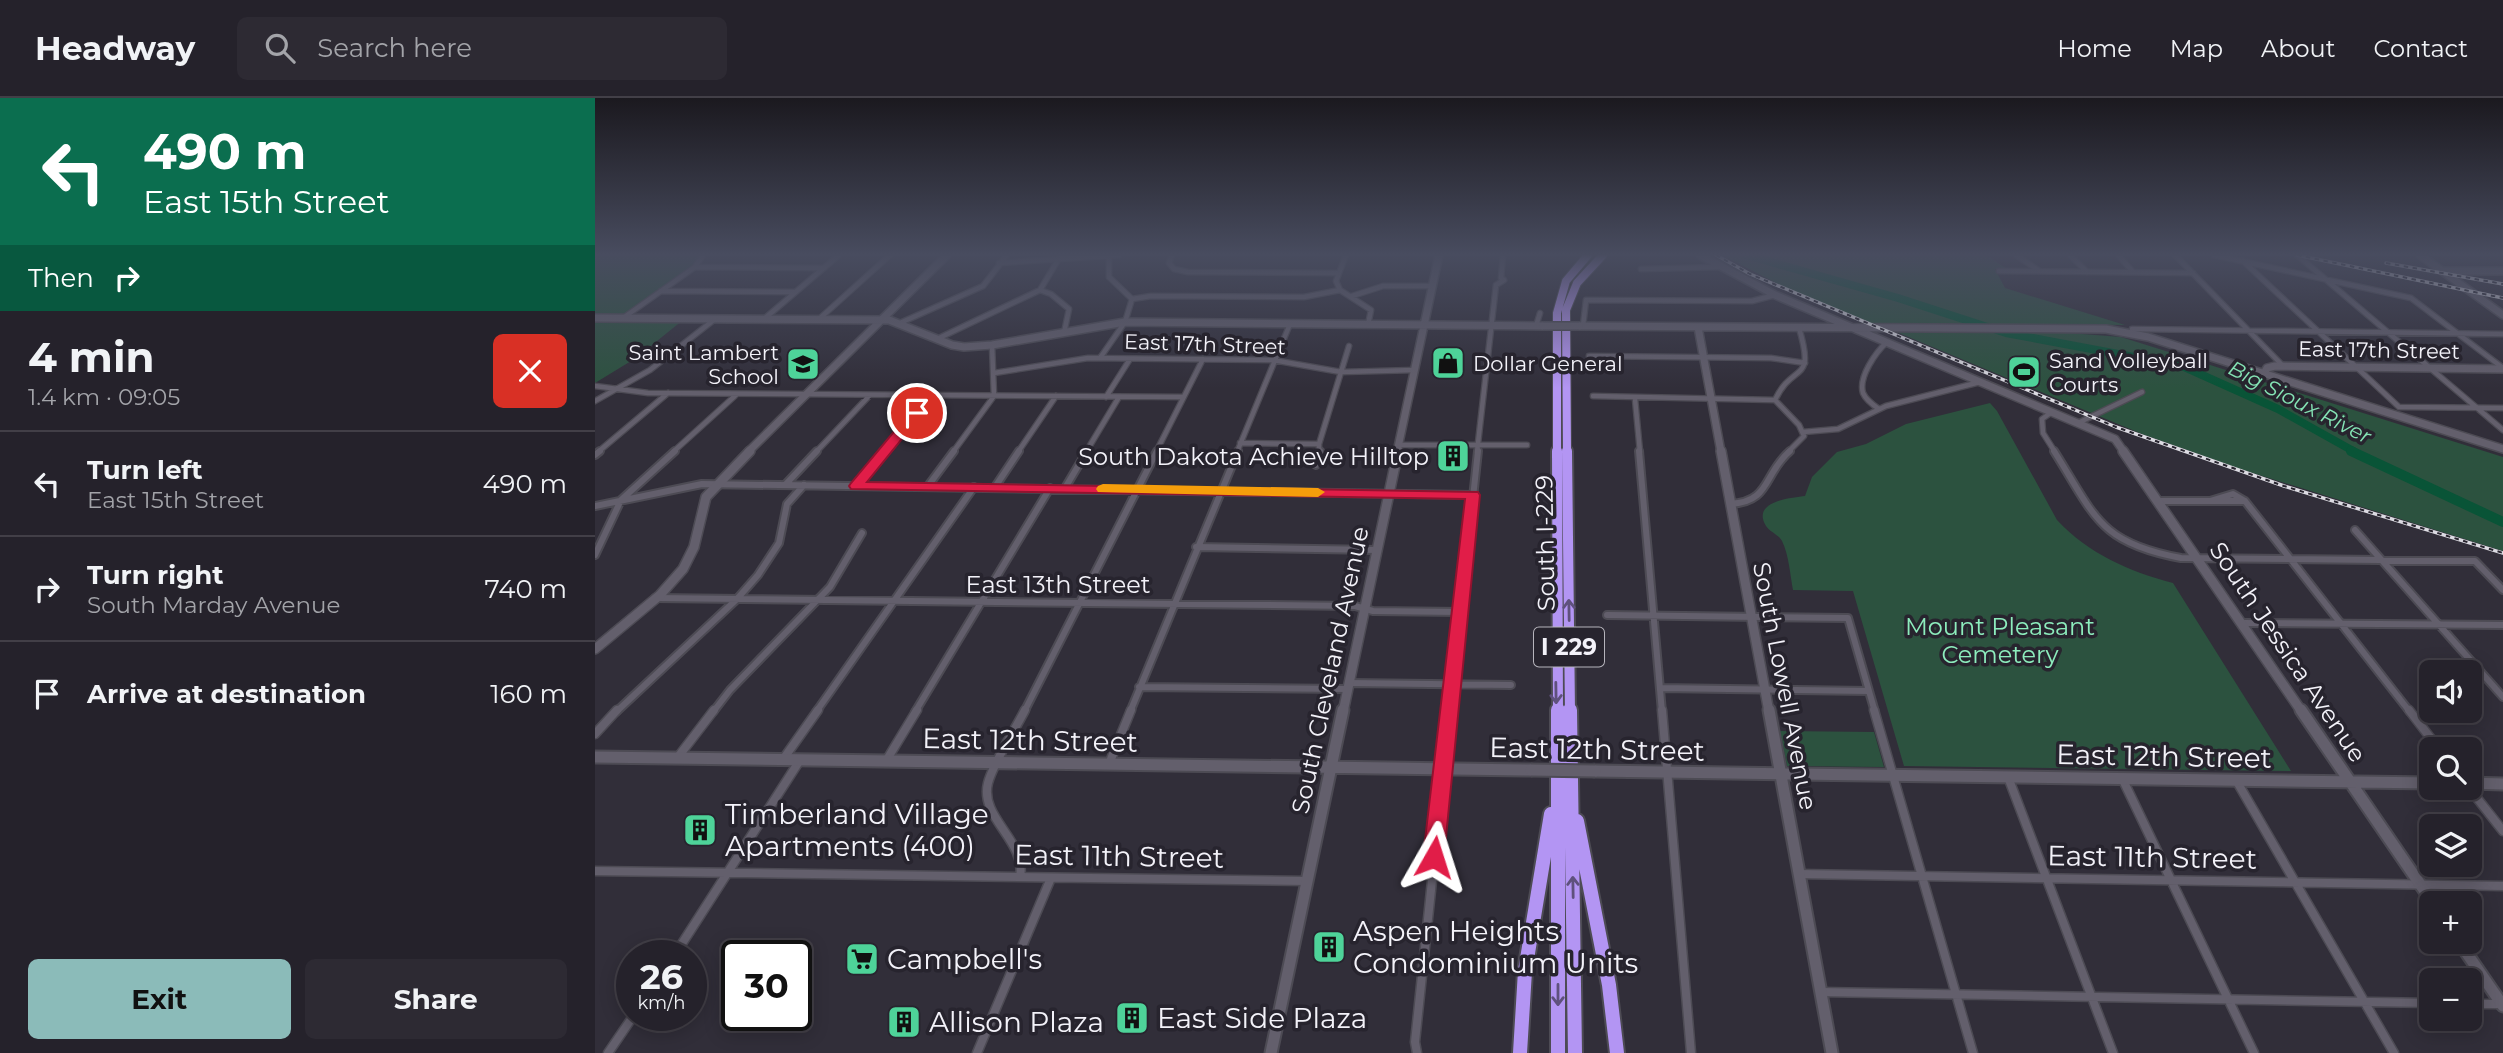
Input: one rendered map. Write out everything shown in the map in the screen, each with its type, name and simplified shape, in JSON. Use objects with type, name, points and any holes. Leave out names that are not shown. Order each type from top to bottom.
[{"type":"highway","name":"South I-229","points":[[1558,1053],[1557,313],[1561,300]]},
{"type":"highway","name":"South I-229","points":[[1569,300],[1565,320],[1575,1053]]},
{"type":"highway","points":[[1571,748],[1577,821],[1606,965],[1616,1053]]},
{"type":"highway","points":[[1520,1053],[1524,979],[1547,850],[1557,755]]},
{"type":"street","points":[[623,318],[649,300]]},
{"type":"street","points":[[764,319],[786,300]]},
{"type":"street","points":[[818,320],[841,300]]},
{"type":"street","points":[[595,649],[655,598],[688,560],[695,543],[702,504],[716,485],[902,300]]},
{"type":"street","points":[[900,323],[953,300]]},
{"type":"street","points":[[937,339],[1018,300]]},
{"type":"street","points":[[1058,300],[1069,309],[1065,332]]},
{"type":"street","points":[[1100,358],[1125,322],[1132,300]]},
{"type":"street","points":[[1357,300],[1371,310],[1368,325]]},
{"type":"street","name":"South Cleveland Avenue","points":[[1271,1053],[1429,300]]},
{"type":"street","points":[[1417,1053],[1415,1042],[1494,300]]},
{"type":"street","points":[[1581,326],[1586,300],[1757,300]]},
{"type":"street","points":[[1786,300],[2078,423],[2142,392]]},
{"type":"street","points":[[2219,300],[2283,366]]},
{"type":"street","points":[[2285,300],[2399,407],[2503,408]]},
{"type":"street","points":[[2351,300],[2503,430]]},
{"type":"street","points":[[2413,300],[2503,369]]},
{"type":"street","points":[[2482,300],[2503,315]]},
{"type":"street","points":[[1540,313],[1540,326]]},
{"type":"street","points":[[595,318],[881,320],[900,323],[958,346],[992,345],[1125,322],[2069,328],[2136,338],[2503,452]]},
{"type":"street","points":[[595,401],[650,370],[715,319]]},
{"type":"street","points":[[1108,764],[1290,324]]},
{"type":"street","name":"South Lowell Avenue","points":[[1698,327],[1832,1053]]},
{"type":"street","points":[[1775,400],[1778,392],[1803,369],[1805,363],[1807,354],[1799,328]]},
{"type":"street","points":[[2132,329],[2503,334]]},
{"type":"street","points":[[1879,409],[1867,399],[1863,386],[1877,351],[1887,342]]},
{"type":"street","points":[[928,486],[994,396],[992,345]]},
{"type":"street","points":[[1316,465],[1321,447],[1319,444],[1349,346]]},
{"type":"street","points":[[1589,356],[1770,358],[1805,363]]},
{"type":"street","name":"East 17th Street","points":[[994,373],[1065,360],[1100,358],[1273,360],[1341,372],[1415,370]]},
{"type":"street","points":[[1107,397],[1130,359]]},
{"type":"street","points":[[1020,877],[1022,861],[989,803],[986,791],[1135,489],[1203,359]]},
{"type":"street","name":"East 17th Street","points":[[2263,376],[2268,367],[2283,366],[2503,369]]},
{"type":"street","points":[[1803,432],[1838,429],[1879,409],[1980,382]]},
{"type":"street","points":[[595,386],[669,393],[1183,397]]},
{"type":"street","points":[[595,455],[669,393]]},
{"type":"street","points":[[595,555],[621,500],[737,393]]},
{"type":"street","points":[[785,485],[870,394]]},
{"type":"street","points":[[856,486],[932,395]]},
{"type":"street","points":[[995,488],[1056,396]]},
{"type":"street","points":[[1593,396],[1775,400],[1803,432]]},
{"type":"street","points":[[1065,488],[1119,397]]},
{"type":"street","points":[[1635,399],[1691,1053]]},
{"type":"street","points":[[2052,412],[2042,419],[2041,427],[2101,525],[2122,541],[2147,552],[2198,558],[2475,561],[2503,590]]},
{"type":"street","name":"South Jessica Avenue","points":[[2078,423],[2100,431],[2119,443],[2426,891]]},
{"type":"street","points":[[1730,504],[1747,504],[1758,498],[1776,464],[1801,441],[1803,432]]},
{"type":"street","points":[[1240,443],[1319,444]]},
{"type":"street","points":[[1399,444],[1527,445]]},
{"type":"street","points":[[595,506],[681,487],[716,485],[1473,495]]},
{"type":"street","points":[[595,734],[623,704],[737,599],[768,563],[779,543],[787,504],[804,485]]},
{"type":"street","points":[[783,760],[974,487]]},
{"type":"street","points":[[886,761],[1050,488]]},
{"type":"street","points":[[2159,501],[2210,501],[2229,493],[2238,494],[2430,737]]},
{"type":"street","points":[[2355,530],[2503,697]]},
{"type":"street","points":[[676,759],[730,690],[819,601],[839,574],[862,533]]},
{"type":"street","points":[[1196,547],[1377,550]]},
{"type":"street","name":"East 13th Street","points":[[655,598],[1355,606],[1364,609],[1461,612]]},
{"type":"street","points":[[1607,615],[1849,618],[1973,1053]]},
{"type":"street","points":[[2242,623],[2503,625]]},
{"type":"street","points":[[1139,687],[1511,685]]},
{"type":"street","points":[[1660,688],[1869,691]]},
{"type":"street","name":"East 12th Street","points":[[595,757],[2419,783]]},
{"type":"street","points":[[684,940],[800,760]]},
{"type":"street","points":[[2008,776],[2113,1053]]},
{"type":"street","points":[[2122,778],[2254,1053]]},
{"type":"street","points":[[2237,780],[2394,1053]]},
{"type":"street","points":[[2482,785],[2503,784]]},
{"type":"street","points":[[2480,800],[2503,831]]},
{"type":"street","name":"East 11th Street","points":[[595,871],[1307,881]]},
{"type":"street","name":"East 11th Street","points":[[1799,874],[2503,886]]},
{"type":"street","points":[[977,1053],[1051,878]]},
{"type":"street","points":[[2467,954],[2503,1005]]},
{"type":"street","points":[[1821,992],[2419,1003]]},
{"type":"street","points":[[2482,1004],[2503,1005]]},
{"type":"street","points":[[608,1053],[623,1031]]},
{"type":"green space","points":[[595,300],[649,300],[624,317],[683,320],[636,358],[595,383]]},
{"type":"green space","points":[[1814,300],[2043,300],[2125,325],[1871,323]]},
{"type":"green space","points":[[1894,331],[2043,331],[2121,337],[2503,457],[2503,551],[2240,469],[2142,434]]},
{"type":"green space","name":"Mount Pleasant Cemetery","points":[[1990,403],[2057,520],[2069,532],[2110,560],[2173,583],[2291,771],[1904,766],[1853,591],[1793,590],[1784,547],[1781,539],[1766,526],[1764,511],[1775,502],[1805,496],[1812,477],[1837,452],[1866,444],[1906,424]]},
{"type":"green space","points":[[1780,731],[1874,732],[1884,767],[1787,766]]},
{"type":"waterway","name":"Big Sioux River","points":[[1903,300],[2006,333],[2182,366],[2278,409],[2355,452]]},
{"type":"waterway","name":"Big Sioux River","points":[[2351,451],[2503,522]]},
{"type":"railway","points":[[1811,300],[2116,427],[2284,486],[2503,553]]},
{"type":"slow traffic","points":[[1103,489],[1318,492]]},
{"type":"place","name":"Dollar General","points":[[1448,363]]},
{"type":"place","name":"Saint Lambert School","points":[[803,364]]},
{"type":"place","name":"Sand Volleyball Courts","points":[[2024,372]]},
{"type":"place","name":"South Dakota Achieve Hilltop","points":[[1453,456]]},
{"type":"place","name":"Timberland Village Apartments (400)","points":[[700,830]]},
{"type":"place","name":"Aspen Heights Condominium Units","points":[[1329,947]]},
{"type":"place","name":"Campbell's","points":[[862,959]]},
{"type":"place","name":"East Side Plaza","points":[[1132,1018]]},
{"type":"place","name":"Allison Plaza","points":[[904,1022]]},
{"type":"route","points":[[917,413],[856,486],[1473,495],[1434,857]]}]
